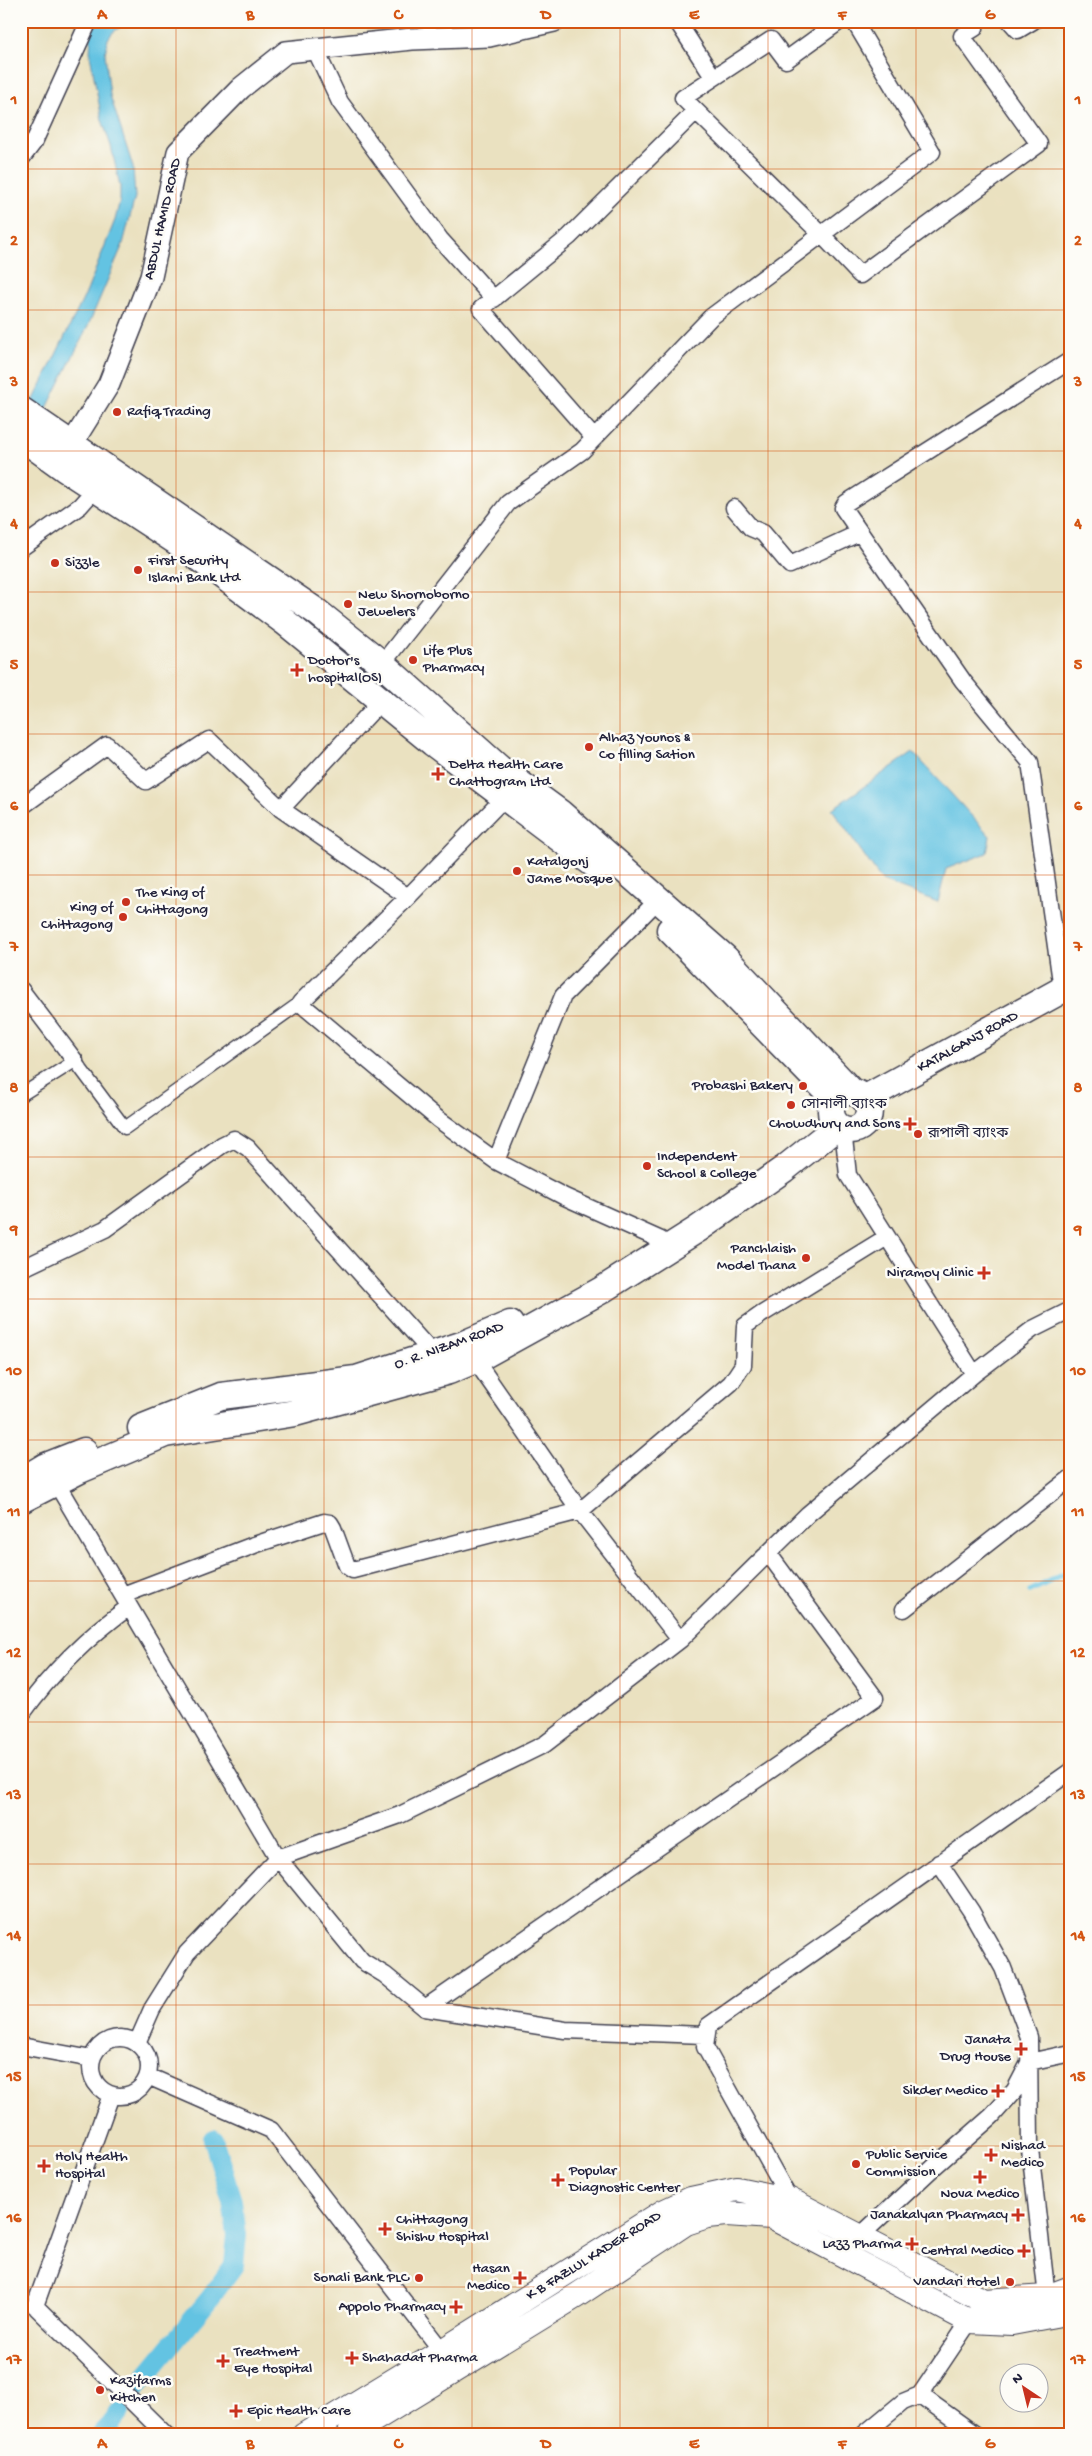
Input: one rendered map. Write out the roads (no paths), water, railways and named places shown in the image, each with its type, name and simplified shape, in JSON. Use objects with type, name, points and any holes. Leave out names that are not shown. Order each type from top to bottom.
[{"type":"main road","points":[[21,410],[317,612],[382,664],[500,769],[560,813],[725,958],[847,1109]]},
{"type":"main road","points":[[21,437],[176,541],[285,622],[433,743],[649,908],[847,1109]]},
{"type":"main road","name":"KATALGANJ ROAD","points":[[847,1109],[1068,993]]},
{"type":"main road","points":[[21,1500],[51,1474],[165,1434],[295,1413],[449,1371],[470,1352],[600,1291],[698,1229],[784,1169],[847,1109]]},
{"type":"main road","name":"O. R. NIZAM ROAD","points":[[21,1481],[51,1474],[221,1396],[356,1379],[433,1354],[470,1352],[503,1327],[597,1279],[661,1240],[799,1144],[824,1121],[847,1109]]},
{"type":"main road","name":"K B FAZLUL KADER ROAD","points":[[304,2435],[663,2212],[691,2199],[737,2189],[790,2200],[984,2301]]},
{"type":"main road","name":"K B FAZLUL KADER ROAD","points":[[349,2435],[576,2296],[686,2223],[707,2216],[727,2214],[771,2217],[969,2320],[1012,2323],[1071,2312]]},
{"type":"main road","points":[[984,2301],[1047,2297],[1071,2288]]},
{"type":"street","points":[[21,159],[34,142],[89,21]]},
{"type":"street","name":"ABDUL HAMID ROAD","points":[[71,445],[109,384],[151,277],[178,152],[241,88],[286,52],[412,39],[489,36],[554,21]]},
{"type":"street","points":[[677,21],[713,77]]},
{"type":"street","points":[[840,21],[786,60],[771,40],[683,98],[860,275],[1039,144],[962,36],[976,23]]},
{"type":"street","points":[[382,664],[508,503],[582,451],[711,317],[932,152],[854,21]]},
{"type":"street","points":[[1010,21],[1018,30],[1033,21]]},
{"type":"street","points":[[315,49],[340,102],[440,239],[494,299]]},
{"type":"street","points":[[594,438],[482,309],[569,237],[696,110]]},
{"type":"street","points":[[1068,993],[1030,762],[963,681],[843,508],[846,503],[1071,360]]},
{"type":"street","points":[[21,548],[80,506],[95,488]]},
{"type":"street","points":[[734,508],[750,528],[763,533],[790,565],[859,533]]},
{"type":"street","points":[[281,809],[382,700]]},
{"type":"street","points":[[21,807],[107,745],[146,781],[209,740],[281,809],[408,897]]},
{"type":"street","points":[[21,990],[125,1128],[300,1003],[505,798]]},
{"type":"street","points":[[496,1161],[563,996],[649,908]]},
{"type":"street","points":[[300,1003],[438,1119],[496,1161],[565,1198],[661,1240]]},
{"type":"street","points":[[21,1095],[75,1061]]},
{"type":"street","points":[[847,1109],[848,1175],[974,1374]]},
{"type":"street","points":[[21,1269],[104,1229],[222,1145],[234,1139],[248,1148],[433,1354]]},
{"type":"street","points":[[21,1715],[60,1665],[106,1624],[126,1601],[254,1545],[324,1522],[330,1523],[347,1566],[353,1570],[580,1511],[731,1383],[743,1365],[745,1326],[887,1237]]},
{"type":"street","points":[[137,2043],[152,2009],[187,1953],[278,1858],[400,1815],[545,1744],[680,1640],[808,1514],[974,1374],[1033,1329],[1071,1310]]},
{"type":"street","points":[[470,1352],[580,1511],[680,1640]]},
{"type":"street","points":[[51,1474],[278,1858],[362,1961],[385,1975],[424,2008],[565,2030],[705,2035]]},
{"type":"street","points":[[904,1609],[1071,1478]]},
{"type":"street","points":[[424,2008],[875,1698],[768,1553]]},
{"type":"street","points":[[790,2200],[705,2046],[705,2035],[708,2026],[1071,1771]]},
{"type":"street","points":[[939,1863],[971,1912],[1003,1968],[1030,2038],[1030,2149],[1047,2297]]},
{"type":"street","points":[[129,2039],[137,2043],[148,2058],[148,2076],[144,2084],[129,2095],[111,2095],[96,2085],[91,2068],[92,2059],[96,2050],[111,2040],[129,2039]]},
{"type":"street","points":[[21,2046],[92,2059]]},
{"type":"street","points":[[1030,2062],[1071,2053]]},
{"type":"street","points":[[859,2237],[934,2166],[992,2116],[1016,2090],[1030,2062]]},
{"type":"street","points":[[148,2076],[271,2130],[442,2351]]},
{"type":"street","points":[[111,2095],[28,2306],[166,2435]]},
{"type":"street","points":[[863,2435],[903,2402],[920,2395],[969,2320],[984,2301]]},
{"type":"street","points":[[920,2395],[976,2435]]},
{"type":"water","points":[[94,21],[130,21],[113,32],[108,39],[105,53],[110,95],[133,167],[135,197],[123,244],[88,326],[21,460],[21,426],[87,291],[115,220],[120,200],[120,186],[111,146],[102,120],[90,55],[91,28]]},
{"type":"water","points":[[913,752],[990,836],[987,853],[946,869],[938,902],[882,881],[832,809]]},
{"type":"waterway","points":[[1030,1591],[1071,1571]]},
{"type":"waterway","points":[[135,2389],[211,2297],[234,2265],[237,2235],[232,2201],[213,2139]]},
{"type":"waterway","points":[[102,2435],[120,2412]]},
{"type":"place","name":"Rafiq Trading","points":[[117,412]]},
{"type":"place","name":"Sizzle","points":[[55,563]]},
{"type":"place","name":"First Security Islami Bank Ltd","points":[[138,570]]},
{"type":"place","name":"New Shornoborno Jewelers","points":[[348,604]]},
{"type":"place","name":"Life Plus Pharmacy","points":[[413,660]]},
{"type":"place","name":"Doctor's hospital(OS)","points":[[297,670]]},
{"type":"place","name":"Alhaz Younos & Co filling Sation","points":[[589,747]]},
{"type":"place","name":"Delta Health Care Chattogram Ltd","points":[[438,774]]},
{"type":"place","name":"Katalgonj Jame Mosque","points":[[517,871]]},
{"type":"place","name":"The King of Chittagong","points":[[126,902]]},
{"type":"place","name":"King of Chittagong","points":[[123,917]]},
{"type":"place","name":"Probashi Bakery","points":[[803,1086]]},
{"type":"place","name":"সোনালী ব্যাংক","points":[[791,1105]]},
{"type":"place","name":"Chowdhury and Sons","points":[[910,1124]]},
{"type":"place","name":"রূপালী ব্যাংক","points":[[918,1134]]},
{"type":"place","name":"Independent School & College","points":[[647,1166]]},
{"type":"place","name":"Panchlaish Model Thana","points":[[806,1258]]},
{"type":"place","name":"Niramoy Clinic","points":[[984,1273]]},
{"type":"place","name":"Janata Drug House","points":[[1021,2049]]},
{"type":"place","name":"Sikder Medico","points":[[998,2091]]},
{"type":"place","name":"Nishad Medico","points":[[991,2155]]},
{"type":"place","name":"Public Service Commission","points":[[856,2164]]},
{"type":"place","name":"Holy Health Hospital","points":[[44,2166]]},
{"type":"place","name":"Nova Medico","points":[[980,2177]]},
{"type":"place","name":"Popular Diagnostic Center","points":[[558,2180]]},
{"type":"place","name":"Janakalyan Pharmacy","points":[[1018,2215]]},
{"type":"place","name":"Chittagong Shishu Hospital","points":[[385,2229]]},
{"type":"place","name":"Lazz Pharma","points":[[912,2244]]},
{"type":"place","name":"Central Medico","points":[[1024,2251]]},
{"type":"place","name":"Sonali Bank PLC","points":[[419,2278]]},
{"type":"place","name":"Hasan Medico","points":[[520,2278]]},
{"type":"place","name":"Vandari Hotel","points":[[1010,2282]]},
{"type":"place","name":"Appolo Pharmacy","points":[[456,2307]]},
{"type":"place","name":"Shahadat Pharma","points":[[352,2358]]},
{"type":"place","name":"Treatment Eye Hospital","points":[[223,2361]]},
{"type":"place","name":"Kazifarms Kitchen","points":[[100,2390]]},
{"type":"place","name":"Epic Health Care","points":[[236,2411]]}]
